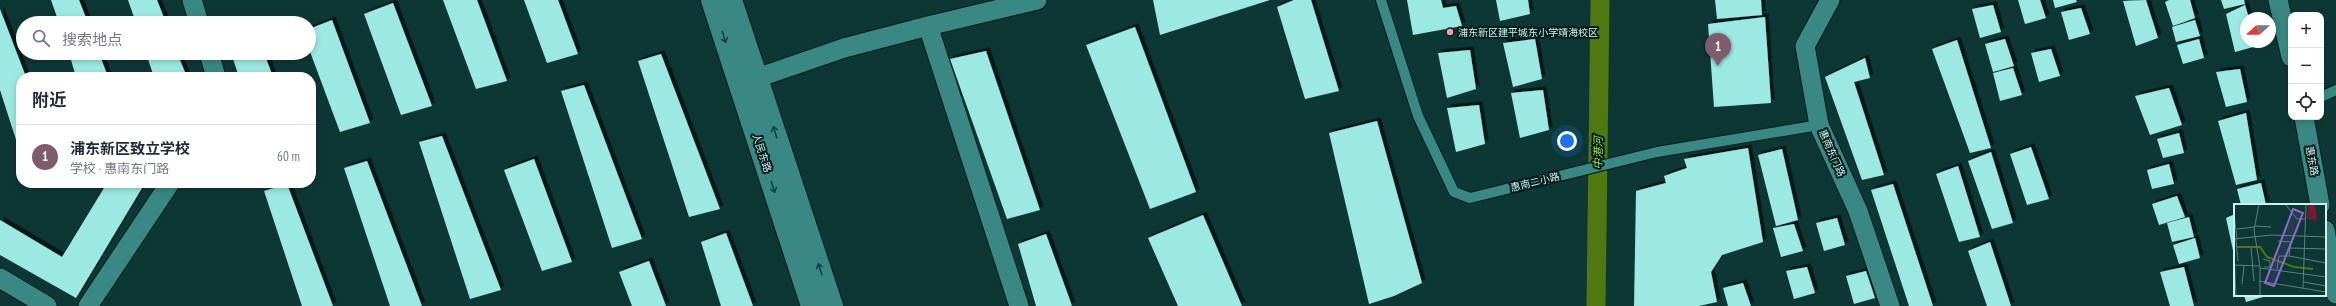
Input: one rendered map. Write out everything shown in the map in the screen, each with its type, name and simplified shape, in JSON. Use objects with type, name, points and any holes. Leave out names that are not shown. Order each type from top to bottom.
[{"type":"street","points":[[192,0],[197,16]]},
{"type":"street","name":"人民东路","points":[[712,0],[812,306]]},
{"type":"street","name":"人民东路","points":[[731,0],[832,306]]},
{"type":"street","points":[[757,78],[844,48],[1037,0]]},
{"type":"street","name":"惠南东门路","points":[[1830,0],[1805,46],[1819,124],[1858,211],[1890,306]]},
{"type":"street","points":[[2278,0],[2289,48]]},
{"type":"street","points":[[928,26],[1019,306]]},
{"type":"street","points":[[211,60],[215,72]]},
{"type":"street","name":"惠东路","points":[[2305,120],[2320,204]]},
{"type":"street","points":[[88,306],[167,188]]},
{"type":"street","points":[[2326,236],[2336,294]]},
{"type":"street","points":[[0,278],[47,306]]},
{"type":"lane","name":"惠南二小路","points":[[1381,0],[1418,116],[1454,192],[1470,198],[1554,176],[1657,152],[1819,124]]},
{"type":"lane","points":[[2324,96],[2336,90]]},
{"type":"building","points":[[51,0],[79,0],[85,16],[57,16]]},
{"type":"building","points":[[128,0],[157,0],[163,16],[134,16]]},
{"type":"building","points":[[443,0],[477,0],[507,81],[476,89]]},
{"type":"building","points":[[524,0],[558,0],[578,54],[547,63]]},
{"type":"building","points":[[1153,0],[1270,0],[1160,35]]},
{"type":"building","points":[[1294,0],[1311,0],[1339,91],[1305,99],[1277,7]]},
{"type":"building","points":[[1407,0],[1441,0],[1443,8],[1456,6],[1462,26],[1413,35]]},
{"type":"building","points":[[1496,0],[1528,0],[1530,14],[1500,21]]},
{"type":"building","points":[[1715,0],[1761,0],[1762,15],[1717,19]]},
{"type":"building","points":[[2018,0],[2040,0],[2046,18],[2025,24]]},
{"type":"building","points":[[2053,0],[2076,0],[2077,2],[2055,8]]},
{"type":"building","points":[[2146,0],[2158,38],[2136,46],[2123,1]]},
{"type":"building","points":[[2169,0],[2190,0],[2195,18],[2173,26],[2165,2]]},
{"type":"building","points":[[2221,0],[2244,0],[2245,4],[2224,9]]},
{"type":"building","points":[[393,3],[432,106],[401,115],[364,14]]},
{"type":"building","points":[[1993,5],[2001,32],[1980,38],[1972,9]]},
{"type":"building","points":[[2245,5],[2247,12],[2240,12],[2240,48],[2250,48],[2235,52],[2226,14]]},
{"type":"building","points":[[2081,8],[2090,34],[2069,40],[2061,12]]},
{"type":"building","points":[[0,9],[16,51],[16,60],[20,60],[24,72],[16,72],[16,140],[0,90]]},
{"type":"building","points":[[1765,17],[1771,103],[1714,107],[1708,24]]},
{"type":"building","points":[[332,20],[370,123],[340,132],[313,60],[316,60],[316,26]]},
{"type":"building","points":[[2195,20],[2200,36],[2176,42],[2172,27]]},
{"type":"building","points":[[1135,27],[1196,192],[1150,209],[1086,45]]},
{"type":"building","points":[[1535,39],[1542,79],[1513,87],[1503,43]]},
{"type":"building","points":[[2005,39],[2014,66],[1993,72],[1985,44]]},
{"type":"building","points":[[2199,39],[2204,58],[2183,64],[2177,45]]},
{"type":"building","points":[[1957,40],[1991,148],[1970,153],[1932,49]]},
{"type":"building","points":[[2051,49],[2060,76],[2039,82],[2031,53]]},
{"type":"building","points":[[1470,50],[1476,89],[1447,98],[1438,53]]},
{"type":"building","points":[[986,51],[1040,210],[1007,219],[950,59]]},
{"type":"building","points":[[661,54],[720,209],[689,217],[638,61]]},
{"type":"building","points":[[1865,58],[1870,78],[1854,82],[1884,175],[1862,180],[1825,77]]},
{"type":"building","points":[[71,60],[102,60],[106,72],[75,72]]},
{"type":"building","points":[[148,60],[180,60],[185,72],[152,72]]},
{"type":"building","points":[[233,60],[267,60],[271,72],[237,72]]},
{"type":"building","points":[[2013,68],[2022,95],[2000,101],[1993,73]]},
{"type":"building","points":[[2240,69],[2247,102],[2226,107],[2216,72]]},
{"type":"building","points":[[584,85],[642,239],[612,248],[561,91]]},
{"type":"building","points":[[2169,88],[2182,125],[2150,135],[2135,96]]},
{"type":"building","points":[[1543,90],[1549,130],[1520,138],[1511,93]]},
{"type":"building","points":[[1479,105],[1485,144],[1456,152],[1447,108]]},
{"type":"building","points":[[2246,113],[2257,180],[2236,185],[2218,121]]},
{"type":"building","points":[[1377,121],[1422,283],[1394,296],[1369,304],[1329,133]]},
{"type":"building","points":[[2179,133],[2184,153],[2163,158],[2157,139]]},
{"type":"building","points":[[442,136],[501,290],[470,299],[419,142]]},
{"type":"building","points":[[2031,147],[2049,199],[2027,205],[2010,154]]},
{"type":"building","points":[[1748,148],[1763,242],[1722,255],[1711,272],[1717,302],[1699,306],[1634,306],[1636,191],[1666,183],[1664,176],[1687,168],[1684,159]]},
{"type":"building","points":[[1782,149],[1798,220],[1776,226],[1758,155]]},
{"type":"building","points":[[1991,152],[2013,223],[1992,229],[1968,161]]},
{"type":"building","points":[[534,159],[572,262],[542,271],[504,170]]},
{"type":"building","points":[[367,161],[422,306],[390,306],[344,168]]},
{"type":"building","points":[[2169,164],[2174,184],[2152,189],[2147,170]]},
{"type":"building","points":[[1958,166],[1980,237],[1959,242],[1936,174]]},
{"type":"building","points":[[2261,183],[2266,204],[2241,204],[2237,189]]},
{"type":"building","points":[[1893,184],[1933,306],[1909,306],[1871,190]]},
{"type":"building","points":[[104,188],[142,188],[76,298],[0,255],[0,220],[62,257]]},
{"type":"building","points":[[274,188],[289,188],[333,306],[302,306],[264,191]]},
{"type":"building","points":[[2177,196],[2185,217],[2159,225],[2152,204]]},
{"type":"building","points":[[2234,214],[2234,255],[2226,218]]},
{"type":"building","points":[[1203,215],[1242,306],[1178,306],[1148,238]]},
{"type":"building","points":[[2189,217],[2194,237],[2172,242],[2167,223]]},
{"type":"building","points":[[1837,218],[1845,245],[1824,251],[1816,223]]},
{"type":"building","points":[[1794,224],[1803,251],[1781,257],[1773,228]]},
{"type":"building","points":[[726,233],[753,306],[721,306],[701,242]]},
{"type":"building","points":[[1046,234],[1072,306],[1036,306],[1018,244]]},
{"type":"building","points":[[2195,238],[2200,258],[2179,264],[2173,245]]},
{"type":"building","points":[[1990,242],[2011,306],[1987,306],[1968,251]]},
{"type":"building","points":[[649,261],[666,306],[632,306],[619,272]]},
{"type":"building","points":[[1807,267],[1815,293],[1794,299],[1786,271]]},
{"type":"building","points":[[2184,267],[2194,306],[2170,306],[2160,272]]},
{"type":"building","points":[[1866,271],[1875,298],[1854,304],[1846,276]]},
{"type":"building","points":[[1743,283],[1751,306],[1728,306],[1723,288]]},
{"type":"building","points":[[2244,296],[2263,296],[2263,297],[2246,302]]},
{"type":"waterway","name":"中港河","points":[[1596,306],[1600,0]]},
{"type":"place","name":"浦东新区建平城东小学靖海校区","points":[[1450,32]]},
{"type":"place","name":"浦东新区致立学校","points":[[1718,66]]}]
